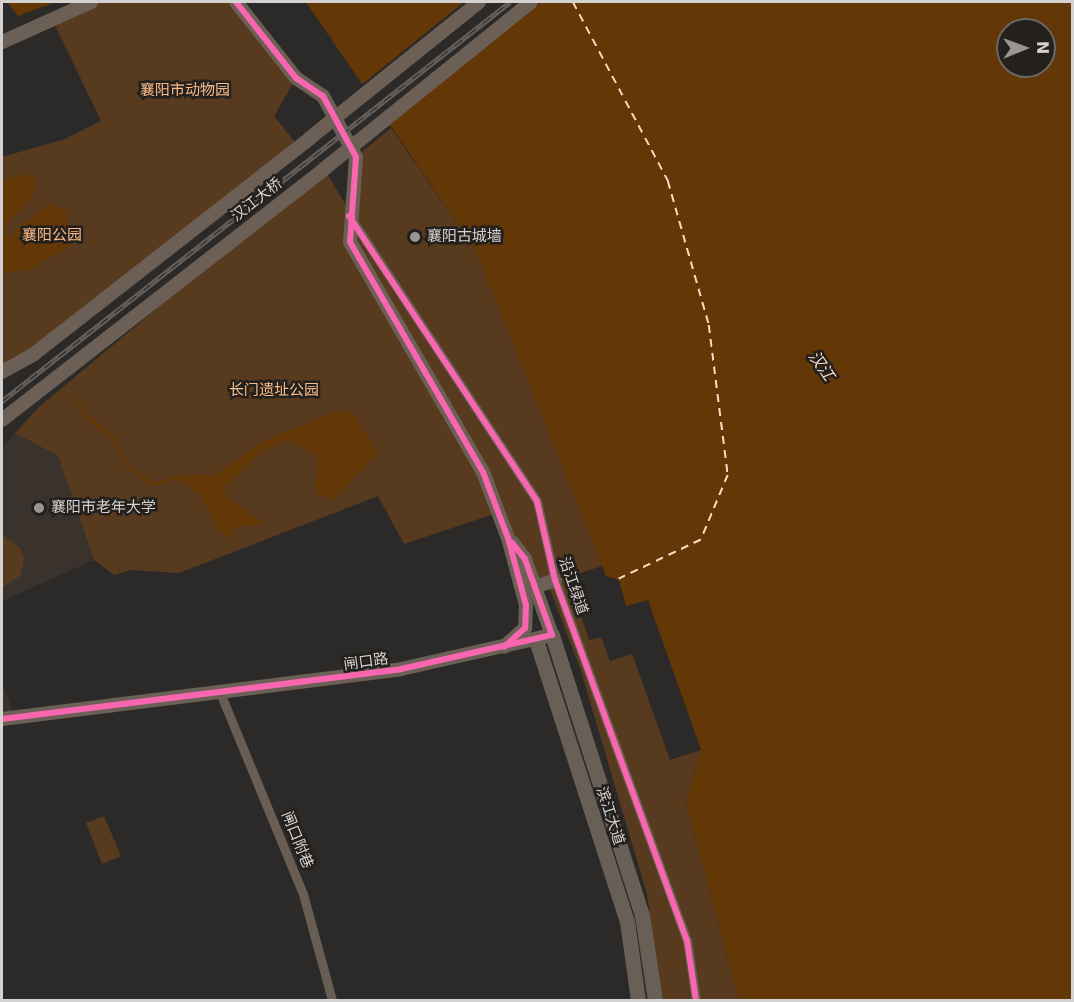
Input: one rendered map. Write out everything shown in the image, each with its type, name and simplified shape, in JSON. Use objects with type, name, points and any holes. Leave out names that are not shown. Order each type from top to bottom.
[{"type":"main road","name":"滨江大道","points":[[552,635],[642,915],[655,1000]]},
{"type":"main road","name":"滨江大道","points":[[536,640],[627,921],[638,1000]]},
{"type":"street","points":[[2,42],[91,2]]},
{"type":"street","points":[[236,2],[296,78],[323,96],[356,156],[350,216],[350,243],[483,472],[508,538],[526,605],[525,627],[504,647]]},
{"type":"street","name":"汉江大桥","points":[[2,372],[34,354],[310,138],[479,2]]},
{"type":"street","name":"汉江大桥","points":[[2,420],[324,169],[531,2]]},
{"type":"street","name":"沿江绿道","points":[[350,216],[537,501],[555,580],[687,940],[696,1000]]},
{"type":"street","points":[[508,538],[525,559],[552,635]]},
{"type":"street","points":[[535,587],[555,580]]},
{"type":"street","name":"闸口路","points":[[2,719],[221,695],[401,669],[552,635]]},
{"type":"street","name":"闸口附巷","points":[[221,695],[303,894],[332,1000]]},
{"type":"shaded area","name":"襄阳市老年大学","points":[[15,433],[58,456],[94,560],[2,601],[2,447]]},
{"type":"shaded area","points":[[2,681],[14,716],[2,719]]},
{"type":"green space","name":"襄阳市动物园","points":[[91,2],[236,2],[296,78],[274,116],[299,147],[2,372],[2,157],[65,139],[101,121],[52,19]]},
{"type":"green space","name":"长门遗址公园","points":[[391,128],[474,248],[602,566],[568,577],[589,640],[601,637],[610,661],[632,654],[670,760],[701,750],[686,802],[739,1000],[661,1000],[647,894],[581,671],[548,584],[535,587],[497,513],[404,544],[378,496],[179,573],[131,570],[114,575],[94,560],[58,456],[15,433],[40,406],[324,169],[349,210],[356,157]]},
{"type":"green space","points":[[2,534],[20,548],[24,559],[21,575],[2,588]]},
{"type":"green space","points":[[104,816],[121,856],[102,864],[86,823]]},
{"type":"water","points":[[7,2],[56,2],[18,16]]},
{"type":"water","name":"汉江","points":[[306,2],[1072,2],[1072,1000],[739,1000],[686,802],[701,750],[648,600],[626,606],[619,580],[606,576],[474,248]]},
{"type":"water","points":[[25,174],[37,179],[33,196],[4,227],[7,238],[48,204],[66,210],[72,245],[30,269],[3,273],[2,181]]},
{"type":"water","points":[[341,410],[353,414],[378,453],[334,499],[315,493],[318,456],[287,440],[264,449],[225,487],[226,497],[264,523],[236,527],[230,532],[236,539],[220,533],[199,493],[176,477],[215,475],[264,441]]},
{"type":"pier","points":[[464,2],[541,2],[387,127],[360,86]]},
{"type":"waterway","points":[[78,397],[82,413],[114,438],[127,466],[154,484],[176,477],[215,475]]},
{"type":"ferry route","points":[[573,2],[668,181],[709,325],[728,475],[701,540],[619,579]]},
{"type":"railway","points":[[2,401],[510,2]]},
{"type":"cycle path","points":[[236,2],[296,78],[323,96],[356,157],[350,242],[483,472],[508,538],[526,605],[525,628],[504,647]]},
{"type":"cycle path","points":[[349,216],[537,501],[555,580],[687,940],[696,1000]]},
{"type":"cycle path","points":[[2,719],[401,669],[552,635],[525,559],[512,543]]},
{"type":"place","name":"襄阳古城墙","points":[[415,237]]},
{"type":"place","name":"襄阳市老年大学","points":[[39,508]]},
{"type":"park label","name":"襄阳公园","points":[[52,236]]}]
